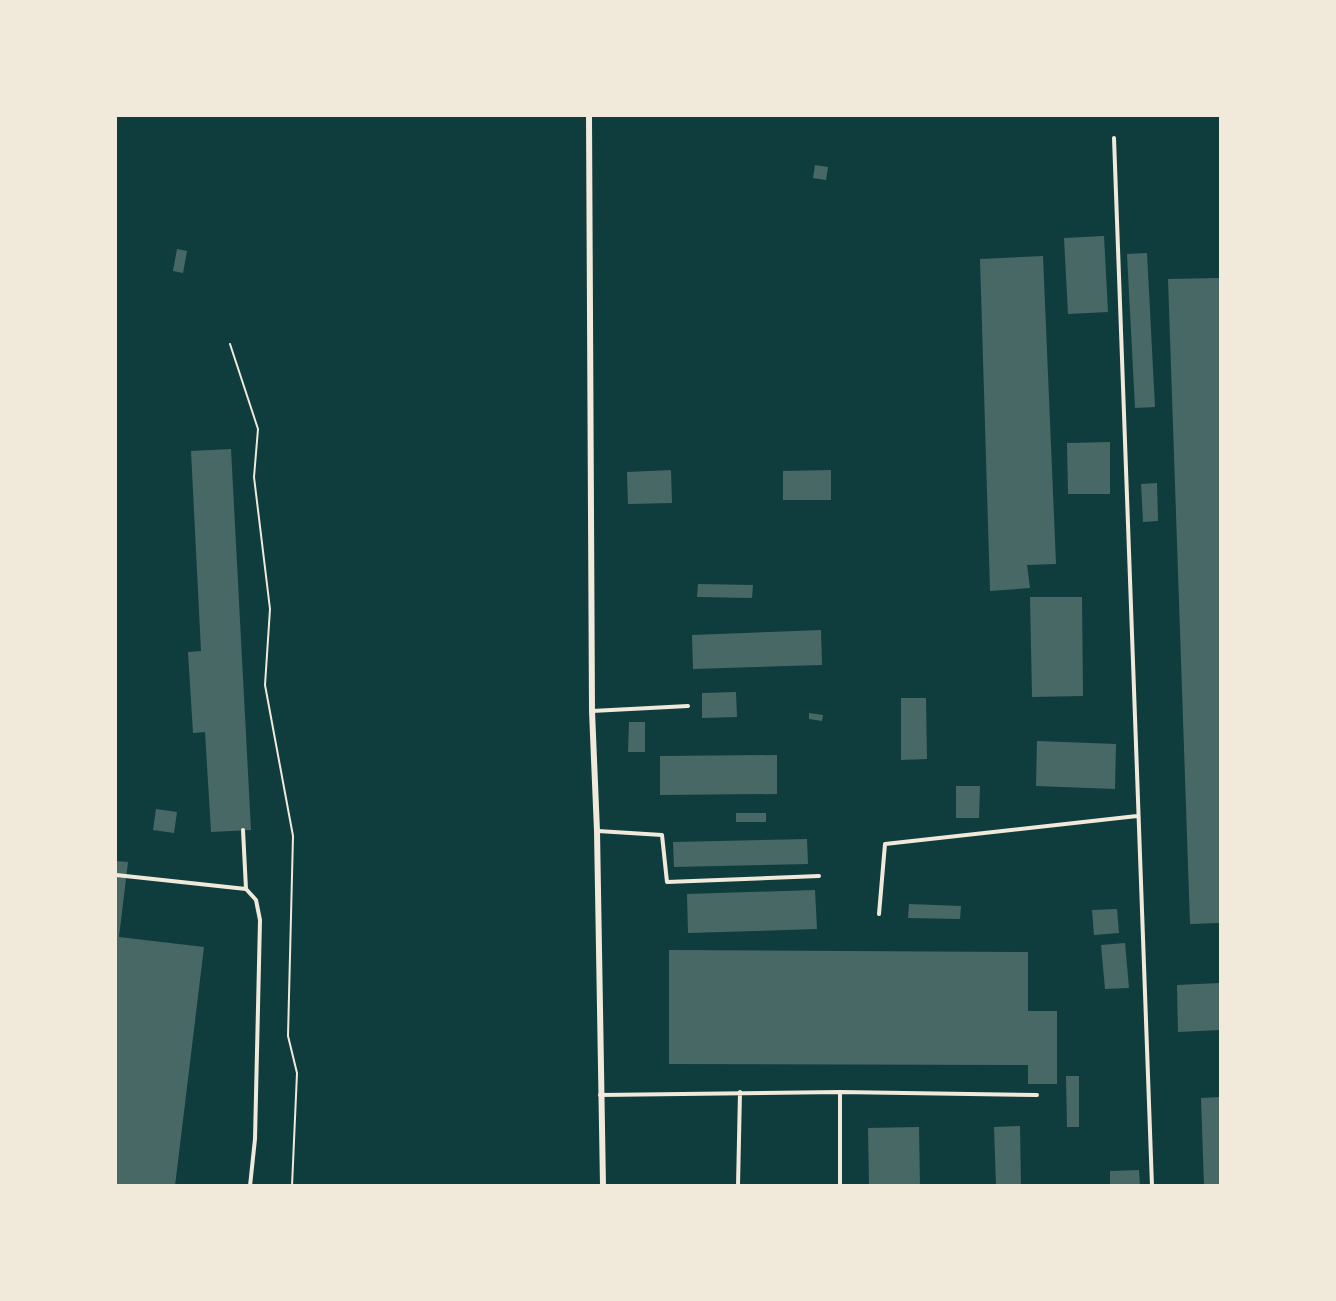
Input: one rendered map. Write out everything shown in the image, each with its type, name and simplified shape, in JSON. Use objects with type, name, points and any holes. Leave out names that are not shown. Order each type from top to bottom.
[{"type":"street","points":[[590,116],[592,711],[597,831],[603,1185]]},
{"type":"lane","points":[[1114,138],[1152,1185]]},
{"type":"lane","points":[[592,711],[688,706]]},
{"type":"lane","points":[[879,914],[885,844],[1137,816]]},
{"type":"lane","points":[[243,830],[246,889],[256,900],[260,920],[255,1139],[250,1185]]},
{"type":"lane","points":[[597,831],[662,835],[667,882],[819,876]]},
{"type":"lane","points":[[116,875],[246,889]]},
{"type":"lane","points":[[738,1185],[740,1092]]},
{"type":"lane","points":[[600,1095],[740,1092],[1037,1095]]},
{"type":"lane","points":[[840,1092],[840,1185]]},
{"type":"path","points":[[230,344],[258,429],[254,477],[270,609],[264,685],[293,836],[288,1036],[297,1073],[292,1185]]},
{"type":"building","points":[[815,165],[828,167],[826,180],[813,178]]},
{"type":"building","points":[[1104,236],[1108,312],[1068,314],[1064,238]]},
{"type":"building","points":[[177,249],[187,251],[183,273],[173,271]]},
{"type":"building","points":[[1147,253],[1155,407],[1135,408],[1127,254]]},
{"type":"building","points":[[1043,256],[1056,564],[1027,565],[1030,588],[990,591],[980,259]]},
{"type":"building","points":[[1220,278],[1220,923],[1190,924],[1168,279]]},
{"type":"building","points":[[1110,442],[1110,494],[1068,494],[1067,443]]},
{"type":"building","points":[[231,449],[251,830],[211,832],[205,732],[193,733],[188,652],[201,651],[191,451]]},
{"type":"building","points":[[671,470],[672,503],[628,504],[627,472]]},
{"type":"building","points":[[831,470],[831,500],[783,500],[783,471]]},
{"type":"building","points":[[1157,483],[1158,521],[1143,522],[1141,484]]},
{"type":"building","points":[[698,584],[753,585],[752,598],[697,597]]},
{"type":"building","points":[[1030,597],[1082,597],[1083,696],[1032,697]]},
{"type":"building","points":[[821,630],[822,665],[693,669],[692,635]]},
{"type":"building","points":[[736,692],[737,717],[702,718],[702,693]]},
{"type":"building","points":[[901,698],[926,698],[927,759],[901,760]]},
{"type":"building","points":[[809,713],[823,715],[822,721],[809,719]]},
{"type":"building","points":[[629,722],[645,722],[645,752],[628,752]]},
{"type":"building","points":[[1037,741],[1116,744],[1115,789],[1036,786]]},
{"type":"building","points":[[777,755],[777,794],[660,795],[660,756]]},
{"type":"building","points":[[956,786],[980,786],[979,818],[956,818]]},
{"type":"building","points":[[156,809],[177,812],[174,833],[153,830]]},
{"type":"building","points":[[736,813],[766,813],[766,822],[736,822]]},
{"type":"building","points":[[807,839],[808,864],[674,867],[673,842]]},
{"type":"building","points":[[116,861],[128,862],[119,937],[204,947],[175,1186],[116,1186]]},
{"type":"building","points":[[815,890],[817,929],[688,933],[687,894]]},
{"type":"building","points":[[909,904],[961,906],[960,919],[908,918]]},
{"type":"building","points":[[1117,909],[1119,933],[1094,935],[1092,910]]},
{"type":"building","points":[[1125,943],[1129,988],[1105,989],[1101,945]]},
{"type":"building","points":[[669,950],[1028,952],[1028,1011],[1057,1011],[1057,1084],[1028,1084],[1028,1065],[669,1064]]},
{"type":"building","points":[[1220,983],[1220,1030],[1178,1032],[1177,985]]},
{"type":"building","points":[[1066,1076],[1079,1076],[1079,1127],[1067,1127]]},
{"type":"building","points":[[1220,1097],[1220,1186],[1204,1186],[1201,1098]]},
{"type":"building","points":[[1020,1126],[1021,1186],[996,1186],[994,1127]]},
{"type":"building","points":[[919,1127],[920,1186],[869,1186],[868,1128]]},
{"type":"building","points":[[1139,1170],[1140,1186],[1110,1186],[1110,1171]]}]
